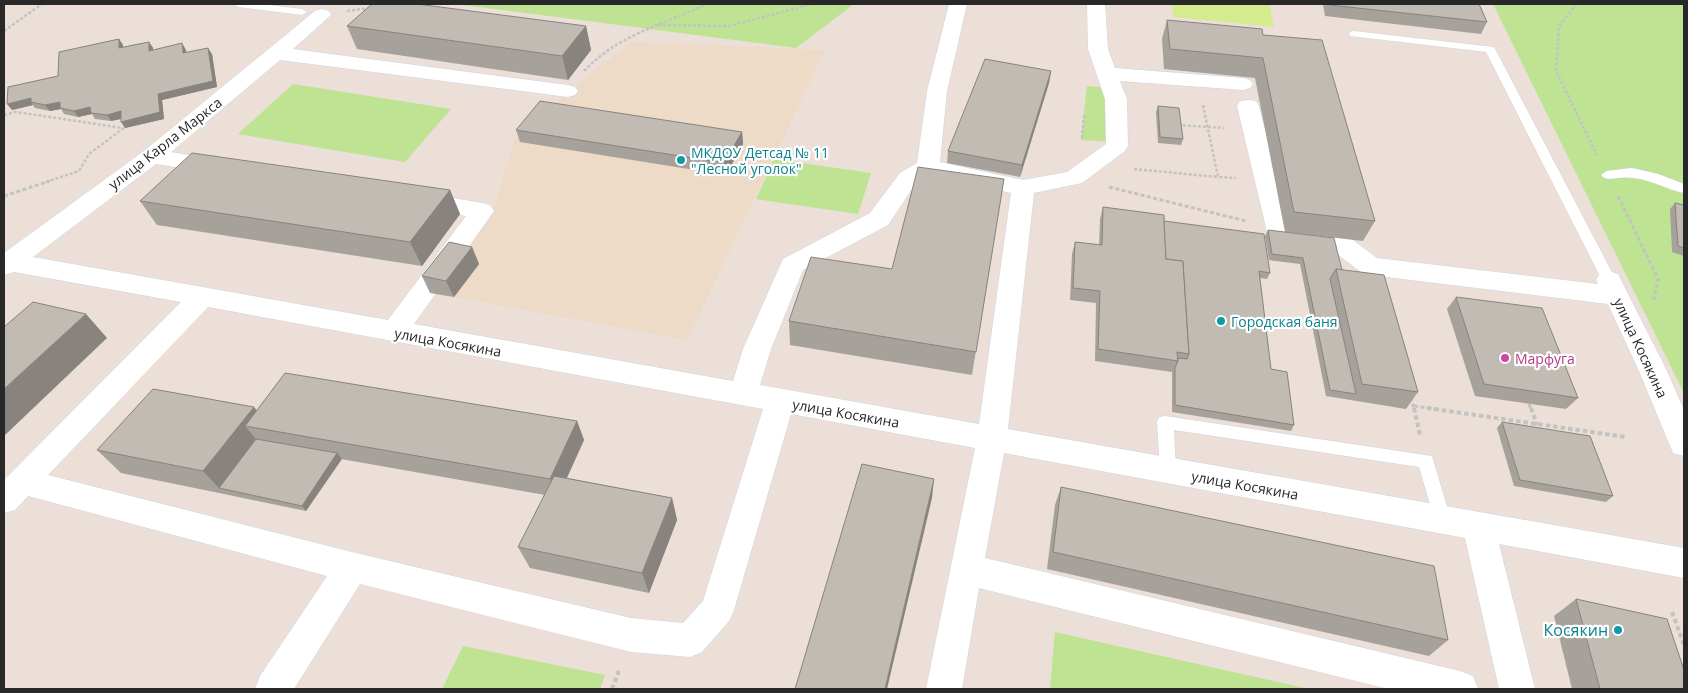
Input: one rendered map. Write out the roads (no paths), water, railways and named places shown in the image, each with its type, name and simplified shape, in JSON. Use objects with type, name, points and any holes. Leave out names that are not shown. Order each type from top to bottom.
[{"type":"street","points":[[928,166],[937,91],[958,4]]},
{"type":"street","points":[[743,395],[757,350],[792,265],[880,218],[908,178],[928,166],[1024,188],[1074,178],[1117,146],[1116,99],[1098,50],[1096,4]]},
{"type":"street","name":"улица Карла Маркса","points":[[6,264],[152,156],[276,53],[312,13]]},
{"type":"street","points":[[276,53],[568,91]]},
{"type":"street","points":[[1106,74],[1246,95],[1280,236],[1340,243],[1370,266],[1613,288]]},
{"type":"street","points":[[152,156],[240,170]]},
{"type":"street","points":[[944,689],[992,440],[1024,188]]},
{"type":"street","points":[[394,332],[482,211],[395,196]]},
{"type":"street","name":"улица Косякина","points":[[6,264],[202,297],[1684,563]]},
{"type":"street","name":"улица Косякина","points":[[1613,288],[1653,372],[1684,444]]},
{"type":"street","points":[[13,491],[202,297]]},
{"type":"street","points":[[13,491],[352,567],[632,635],[690,640],[718,610],[780,402]]},
{"type":"street","points":[[1478,526],[1517,689]]},
{"type":"street","points":[[273,689],[352,567]]},
{"type":"street","points":[[966,569],[1460,689]]},
{"type":"lane","points":[[238,4],[312,13]]},
{"type":"lane","points":[[1354,34],[1490,49],[1613,288]]},
{"type":"lane","points":[[1608,176],[1632,172],[1654,177],[1684,189]]},
{"type":"lane","points":[[1168,471],[1165,422],[1426,461],[1442,520]]},
{"type":"place","name":"МКДОУ Детсад № 11 \"Лесной уголок\"","points":[[681,160]]},
{"type":"place","name":"Городская баня","points":[[1221,321]]},
{"type":"place","name":"Марфуга","points":[[1505,358]]},
{"type":"place","name":"Косякин","points":[[1618,630]]}]
